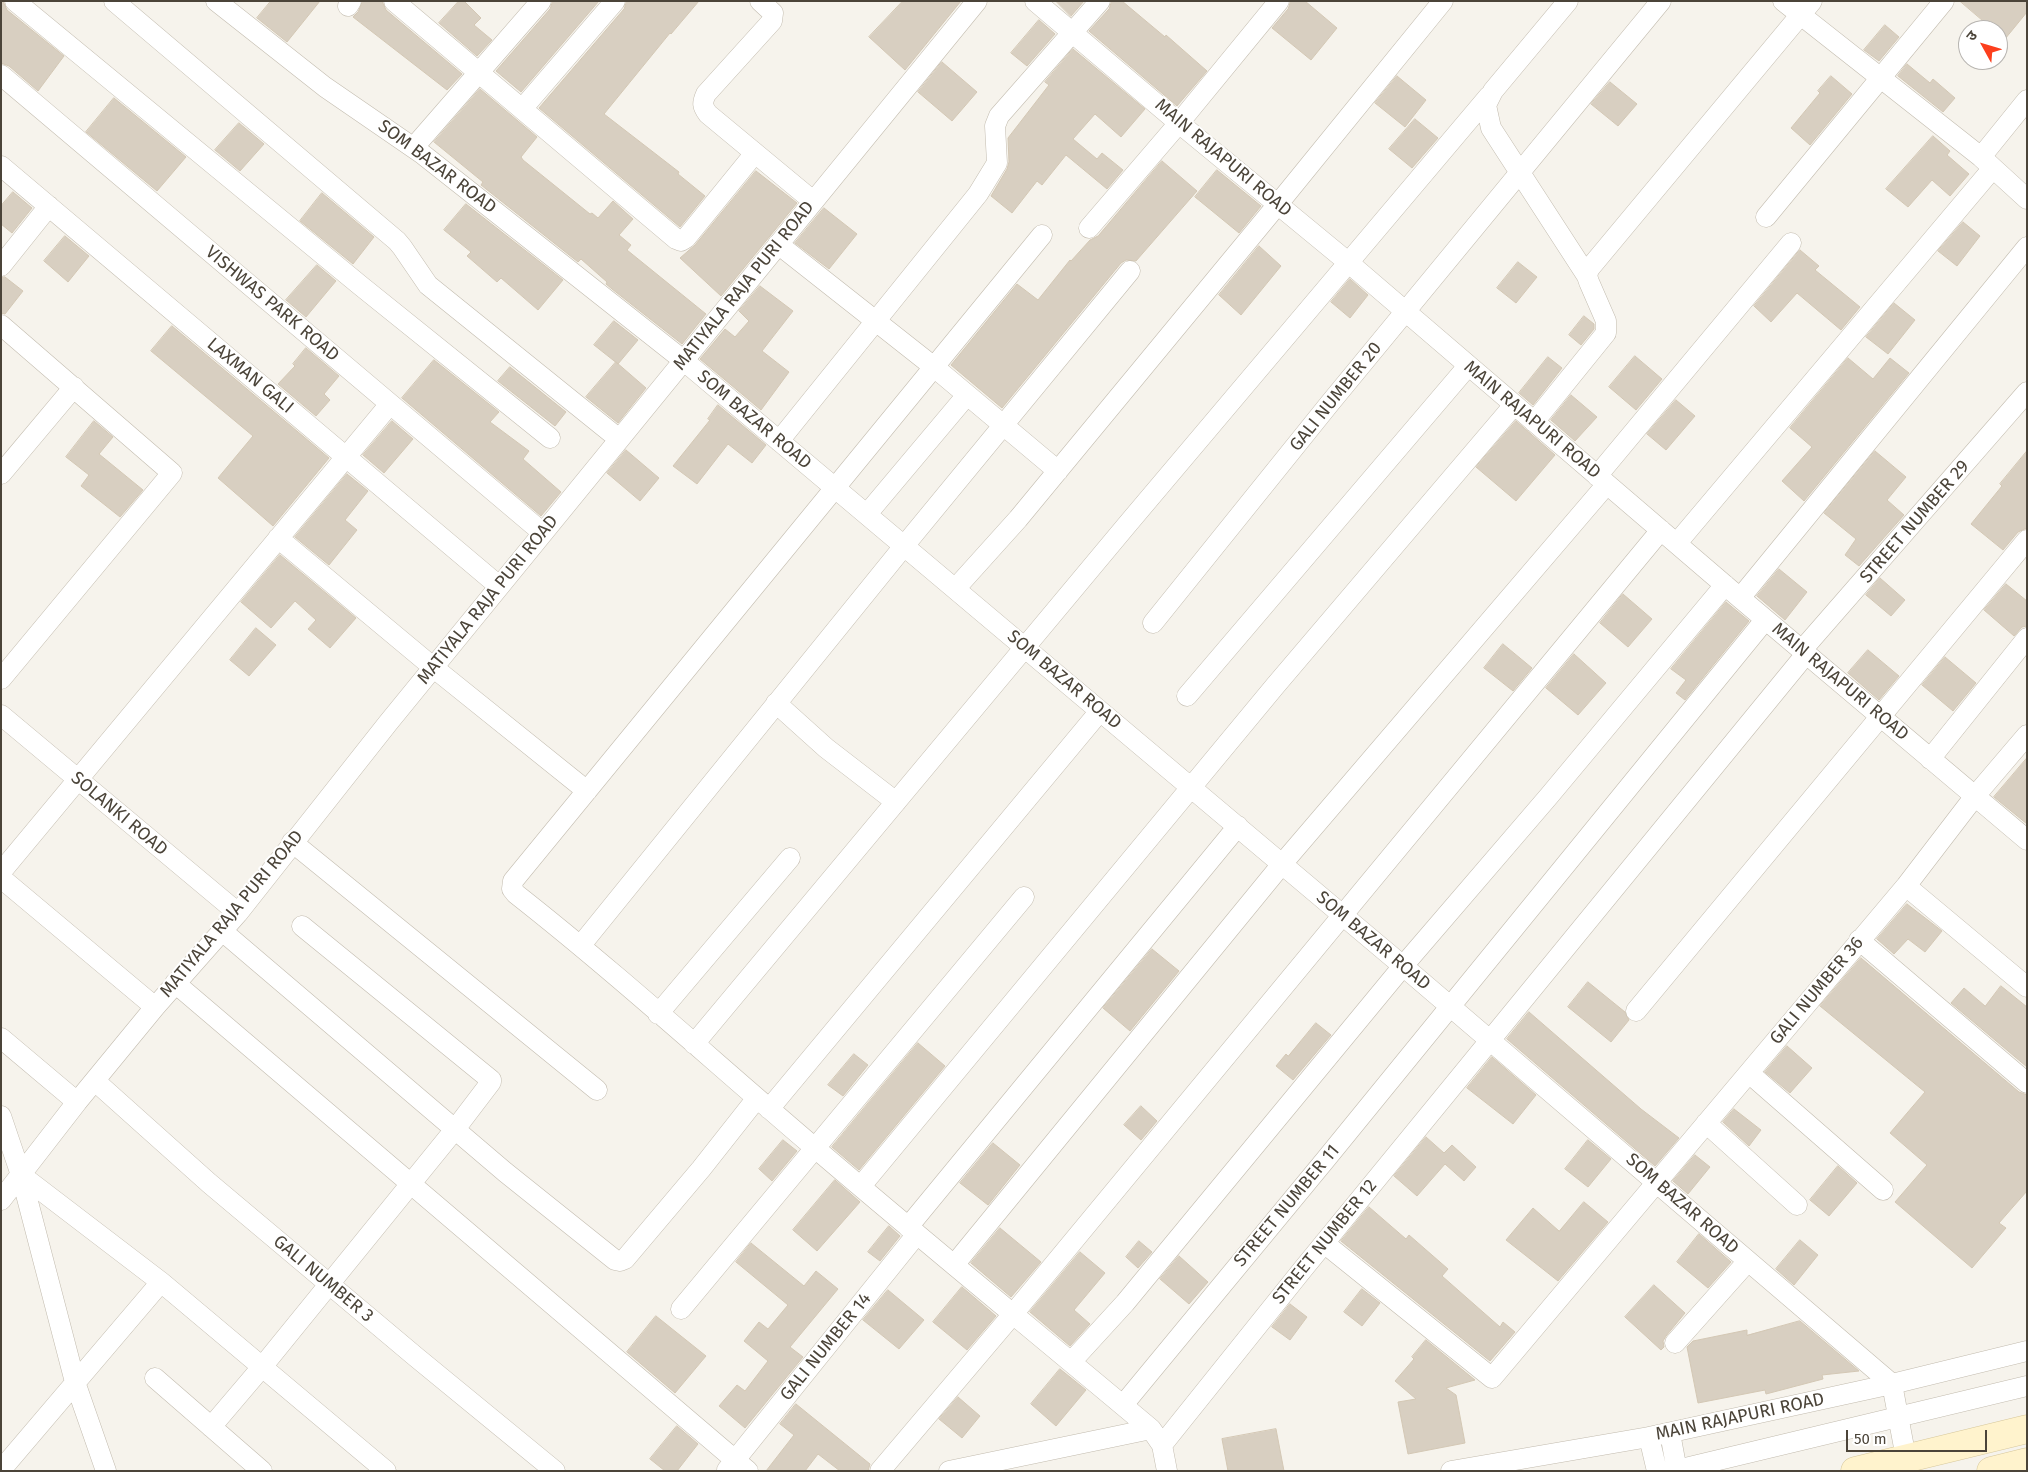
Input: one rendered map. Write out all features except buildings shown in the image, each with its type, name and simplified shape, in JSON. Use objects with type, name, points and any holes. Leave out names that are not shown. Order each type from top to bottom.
[{"type":"main road","points":[[1855,1471],[2027,1429]]},
{"type":"main road","points":[[1991,1471],[2027,1462]]},
{"type":"street","points":[[15,1],[361,286],[550,438]]},
{"type":"street","points":[[114,1],[397,241],[428,285],[619,439]]},
{"type":"street","name":"SOM BAZAR ROAD","points":[[216,1],[326,87],[414,147],[683,360],[1238,826],[1892,1384]]},
{"type":"street","points":[[394,1],[478,74],[671,235],[681,241],[686,238],[755,153]]},
{"type":"street","points":[[414,147],[541,1]]},
{"type":"street","points":[[522,109],[615,1]]},
{"type":"street","points":[[760,1],[772,13],[772,20],[706,94],[702,102],[703,108],[813,201]]},
{"type":"street","name":"MATIYALA RAJA PURI ROAD","points":[[1,1200],[154,1007],[238,913],[292,842],[977,1]]},
{"type":"street","name":"MAIN RAJAPURI ROAD","points":[[1035,1],[1179,123],[1350,263],[1765,620],[2027,840]]},
{"type":"street","points":[[779,441],[978,194],[997,163],[995,126],[999,116],[1100,1]]},
{"type":"street","points":[[1088,228],[1179,123],[1279,1]]},
{"type":"street","points":[[955,589],[1058,471],[1443,1]]},
{"type":"street","points":[[694,1044],[1568,1]]},
{"type":"street","name":"GALI NUMBER 20","points":[[1153,623],[1330,403],[1660,1]]},
{"type":"street","points":[[1783,1],[1806,8],[1881,80],[1987,163],[2027,199]]},
{"type":"street","points":[[1766,218],[1944,1]]},
{"type":"street","points":[[1588,276],[1589,269],[1594,262],[1806,8]]},
{"type":"street","name":"VISHWAS PARK ROAD","points":[[1,75],[543,533]]},
{"type":"street","points":[[1489,96],[1486,105],[1491,128],[1588,276],[1606,321],[1606,333],[1534,422]]},
{"type":"street","points":[[1677,543],[1987,163],[2027,100]]},
{"type":"street","name":"LAXMAN GALI","points":[[1,166],[500,586]]},
{"type":"street","points":[[1,266],[49,206]]},
{"type":"street","points":[[1042,235],[513,881],[512,889],[581,945],[658,1014],[912,1231],[1123,1405],[1157,1437],[1167,1471]]},
{"type":"street","points":[[954,1265],[1282,864],[1602,480],[1791,243]]},
{"type":"street","points":[[778,244],[934,367],[1058,471]]},
{"type":"street","points":[[1071,1362],[1132,1296],[1403,966],[1549,796],[1732,591],[2027,247]]},
{"type":"street","points":[[581,945],[776,703],[1130,271]]},
{"type":"street","points":[[1,325],[172,473],[1,679]]},
{"type":"street","points":[[1187,696],[1468,366]]},
{"type":"street","points":[[1,474],[74,387]]},
{"type":"street","name":"STREET NUMBER 29","points":[[1490,1040],[1804,652],[2027,392]]},
{"type":"street","points":[[867,514],[967,396]]},
{"type":"street","points":[[1,872],[390,404]]},
{"type":"street","points":[[861,1186],[1281,678],[1514,405]]},
{"type":"street","points":[[880,1471],[1013,1314],[1342,915],[1502,725],[1661,530]]},
{"type":"street","points":[[278,538],[434,668],[587,791]]},
{"type":"street","points":[[1636,1011],[2027,540]]},
{"type":"street","name":"STREET NUMBER 11","points":[[1123,1405],[1765,620]]},
{"type":"street","points":[[1930,759],[2027,638]]},
{"type":"street","points":[[776,703],[826,748],[896,802]]},
{"type":"street","points":[[221,930],[456,1128],[505,1172],[611,1258],[620,1261],[625,1258],[688,1184],[763,1104],[1100,711]]},
{"type":"street","name":"SOLANKI ROAD","points":[[1,714],[238,913]]},
{"type":"street","name":"GALI NUMBER 36","points":[[1324,1243],[1492,1378],[1906,886],[1975,796],[2027,735]]},
{"type":"street","name":"GALI NUMBER 14","points":[[737,1467],[912,1231],[1238,826]]},
{"type":"street","points":[[292,842],[597,1090]]},
{"type":"street","points":[[658,1014],[790,858]]},
{"type":"street","points":[[1,878],[154,1007]]},
{"type":"street","points":[[1906,886],[2027,987]]},
{"type":"street","points":[[682,1308],[1024,897]]},
{"type":"street","points":[[210,1426],[262,1367],[411,1184],[489,1086],[491,1080],[302,926]]},
{"type":"street","points":[[1859,940],[2027,1083]]},
{"type":"street","points":[[175,983],[411,1184],[737,1467]]},
{"type":"street","points":[[1,1038],[77,1102]]},
{"type":"street","name":"STREET NUMBER 12","points":[[1157,1437],[1324,1243],[1490,1040]]},
{"type":"street","points":[[1749,1073],[1883,1190]]},
{"type":"street","name":"GALI NUMBER 3","points":[[94,1081],[209,1183],[555,1471]]},
{"type":"street","points":[[1,1116],[21,1175],[75,1382],[106,1471]]},
{"type":"street","points":[[1706,1123],[1797,1205]]},
{"type":"street","points":[[21,1175],[161,1282],[386,1471]]},
{"type":"street","points":[[1675,1343],[1748,1261]]},
{"type":"street","points":[[1,1470],[161,1282]]},
{"type":"street","name":"MAIN RAJAPURI ROAD","points":[[1451,1471],[1670,1433],[1892,1384],[2027,1351]]},
{"type":"street","points":[[155,1378],[262,1471]]},
{"type":"street","points":[[1892,1384],[1906,1458]]},
{"type":"street","points":[[1670,1433],[1677,1470],[2027,1386]]},
{"type":"street","points":[[949,1471],[1157,1437]]},
{"type":"street","points":[[1650,1437],[1657,1471]]}]
